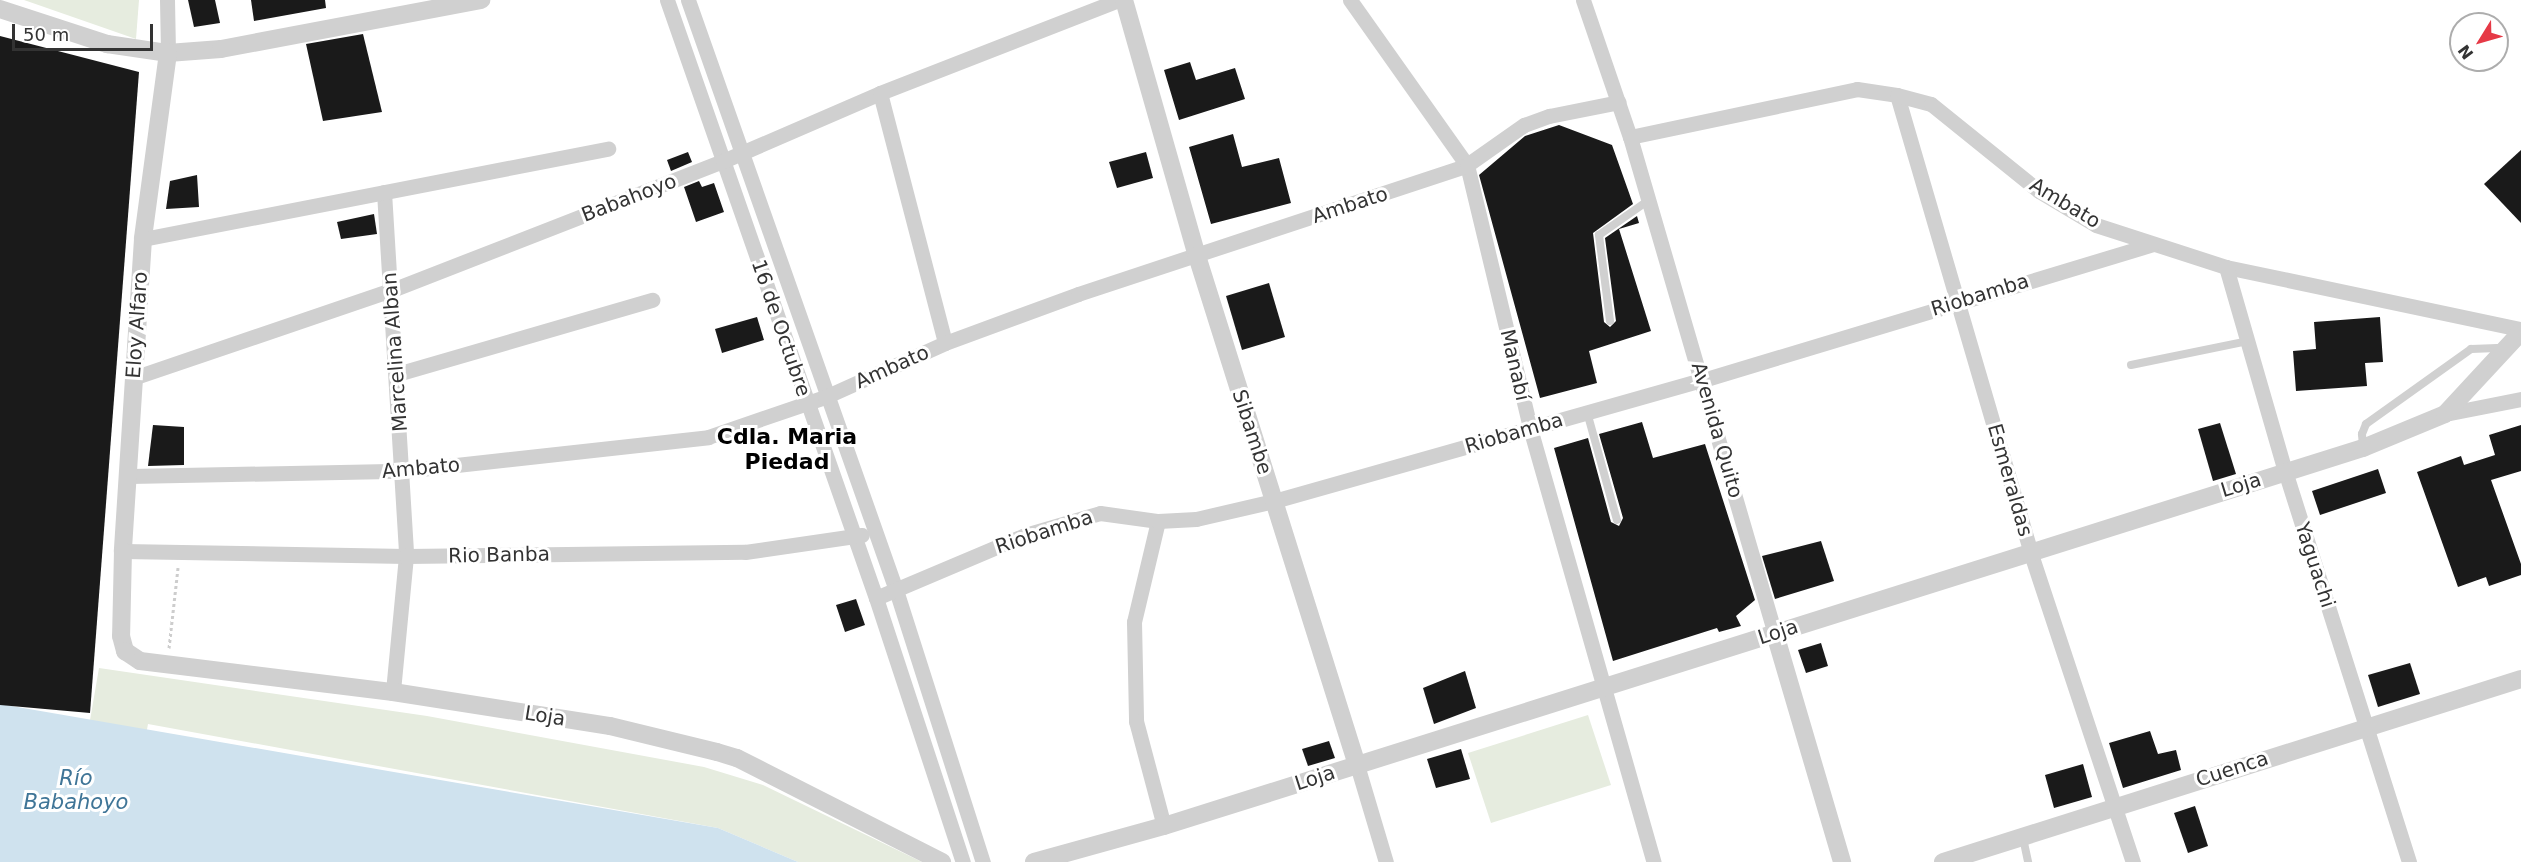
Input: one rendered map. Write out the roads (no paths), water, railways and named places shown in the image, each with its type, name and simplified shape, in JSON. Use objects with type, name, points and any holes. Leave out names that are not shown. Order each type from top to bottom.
[{"type":"street","name":"Eloy Alfaro","points":[[125,651],[121,636],[123,551],[130,476],[133,378],[143,239],[168,53],[167,0]]},
{"type":"street","points":[[0,9],[107,44],[168,53],[221,49],[481,0]]},
{"type":"street","name":"16 de Octubre","points":[[667,0],[876,598],[963,862]]},
{"type":"street","name":"16 de Octubre","points":[[688,0],[825,397],[896,590],[983,862]]},
{"type":"street","name":"Babahoyo","points":[[133,378],[392,290],[723,161],[880,93],[1119,0]]},
{"type":"street","name":"Sibambe","points":[[1124,0],[1197,256],[1386,862]]},
{"type":"street","name":"Manabí","points":[[1350,0],[1467,165],[1530,428],[1654,862]]},
{"type":"street","name":"Avenida Quito","points":[[1580,3],[1619,102],[1630,137],[1703,380],[1842,862]]},
{"type":"street","name":"Ambato","points":[[1630,137],[1857,88],[1897,94],[1931,104],[2039,191],[2096,225],[2226,267],[2521,330]]},
{"type":"street","points":[[880,93],[945,343]]},
{"type":"street","name":"Esmeraldas","points":[[1897,94],[1960,301],[2030,551],[2133,862]]},
{"type":"street","name":"Ambato","points":[[130,476],[402,471],[708,437],[807,404],[945,343],[1078,294],[1467,165],[1524,125],[1619,102]]},
{"type":"street","points":[[143,239],[608,149]]},
{"type":"street","name":"Marcelina Alban","points":[[384,192],[392,290],[406,556],[393,692]]},
{"type":"street","name":"Riobamba","points":[[876,598],[1026,535],[1100,513],[1158,522],[1196,519],[1274,501],[1703,380],[2153,244]]},
{"type":"street","name":"Yaguachi","points":[[2226,267],[2285,471],[2409,862]]},
{"type":"street","points":[[397,374],[652,300]]},
{"type":"street","points":[[2445,414],[2521,330]]},
{"type":"street","name":"Loja","points":[[1034,862],[1164,826],[1775,634],[2030,551],[2363,448],[2445,414],[2521,399]]},
{"type":"street","points":[[1158,522],[1134,621],[1136,721],[1164,826]]},
{"type":"street","name":"Rio Banba","points":[[123,551],[406,556],[745,552],[854,538],[874,531]]},
{"type":"street","name":"Loja","points":[[125,651],[140,661],[393,692],[610,726],[737,758],[942,862]]},
{"type":"street","name":"Cuenca","points":[[1943,862],[2367,726],[2520,681]]},
{"type":"lane","points":[[1610,321],[1599,236],[1649,200]]},
{"type":"lane","points":[[2132,365],[2248,341]]},
{"type":"lane","points":[[2363,448],[2362,434],[2366,424],[2470,349],[2506,348]]},
{"type":"lane","points":[[1587,412],[1617,520]]},
{"type":"lane","points":[[2023,836],[2028,862]]},
{"type":"water","name":"Río Babahoyo","points":[[0,704],[718,828],[798,862],[0,862]]},
{"type":"district","name":"Cdla. Maria Piedad","points":[[787,449]]}]
